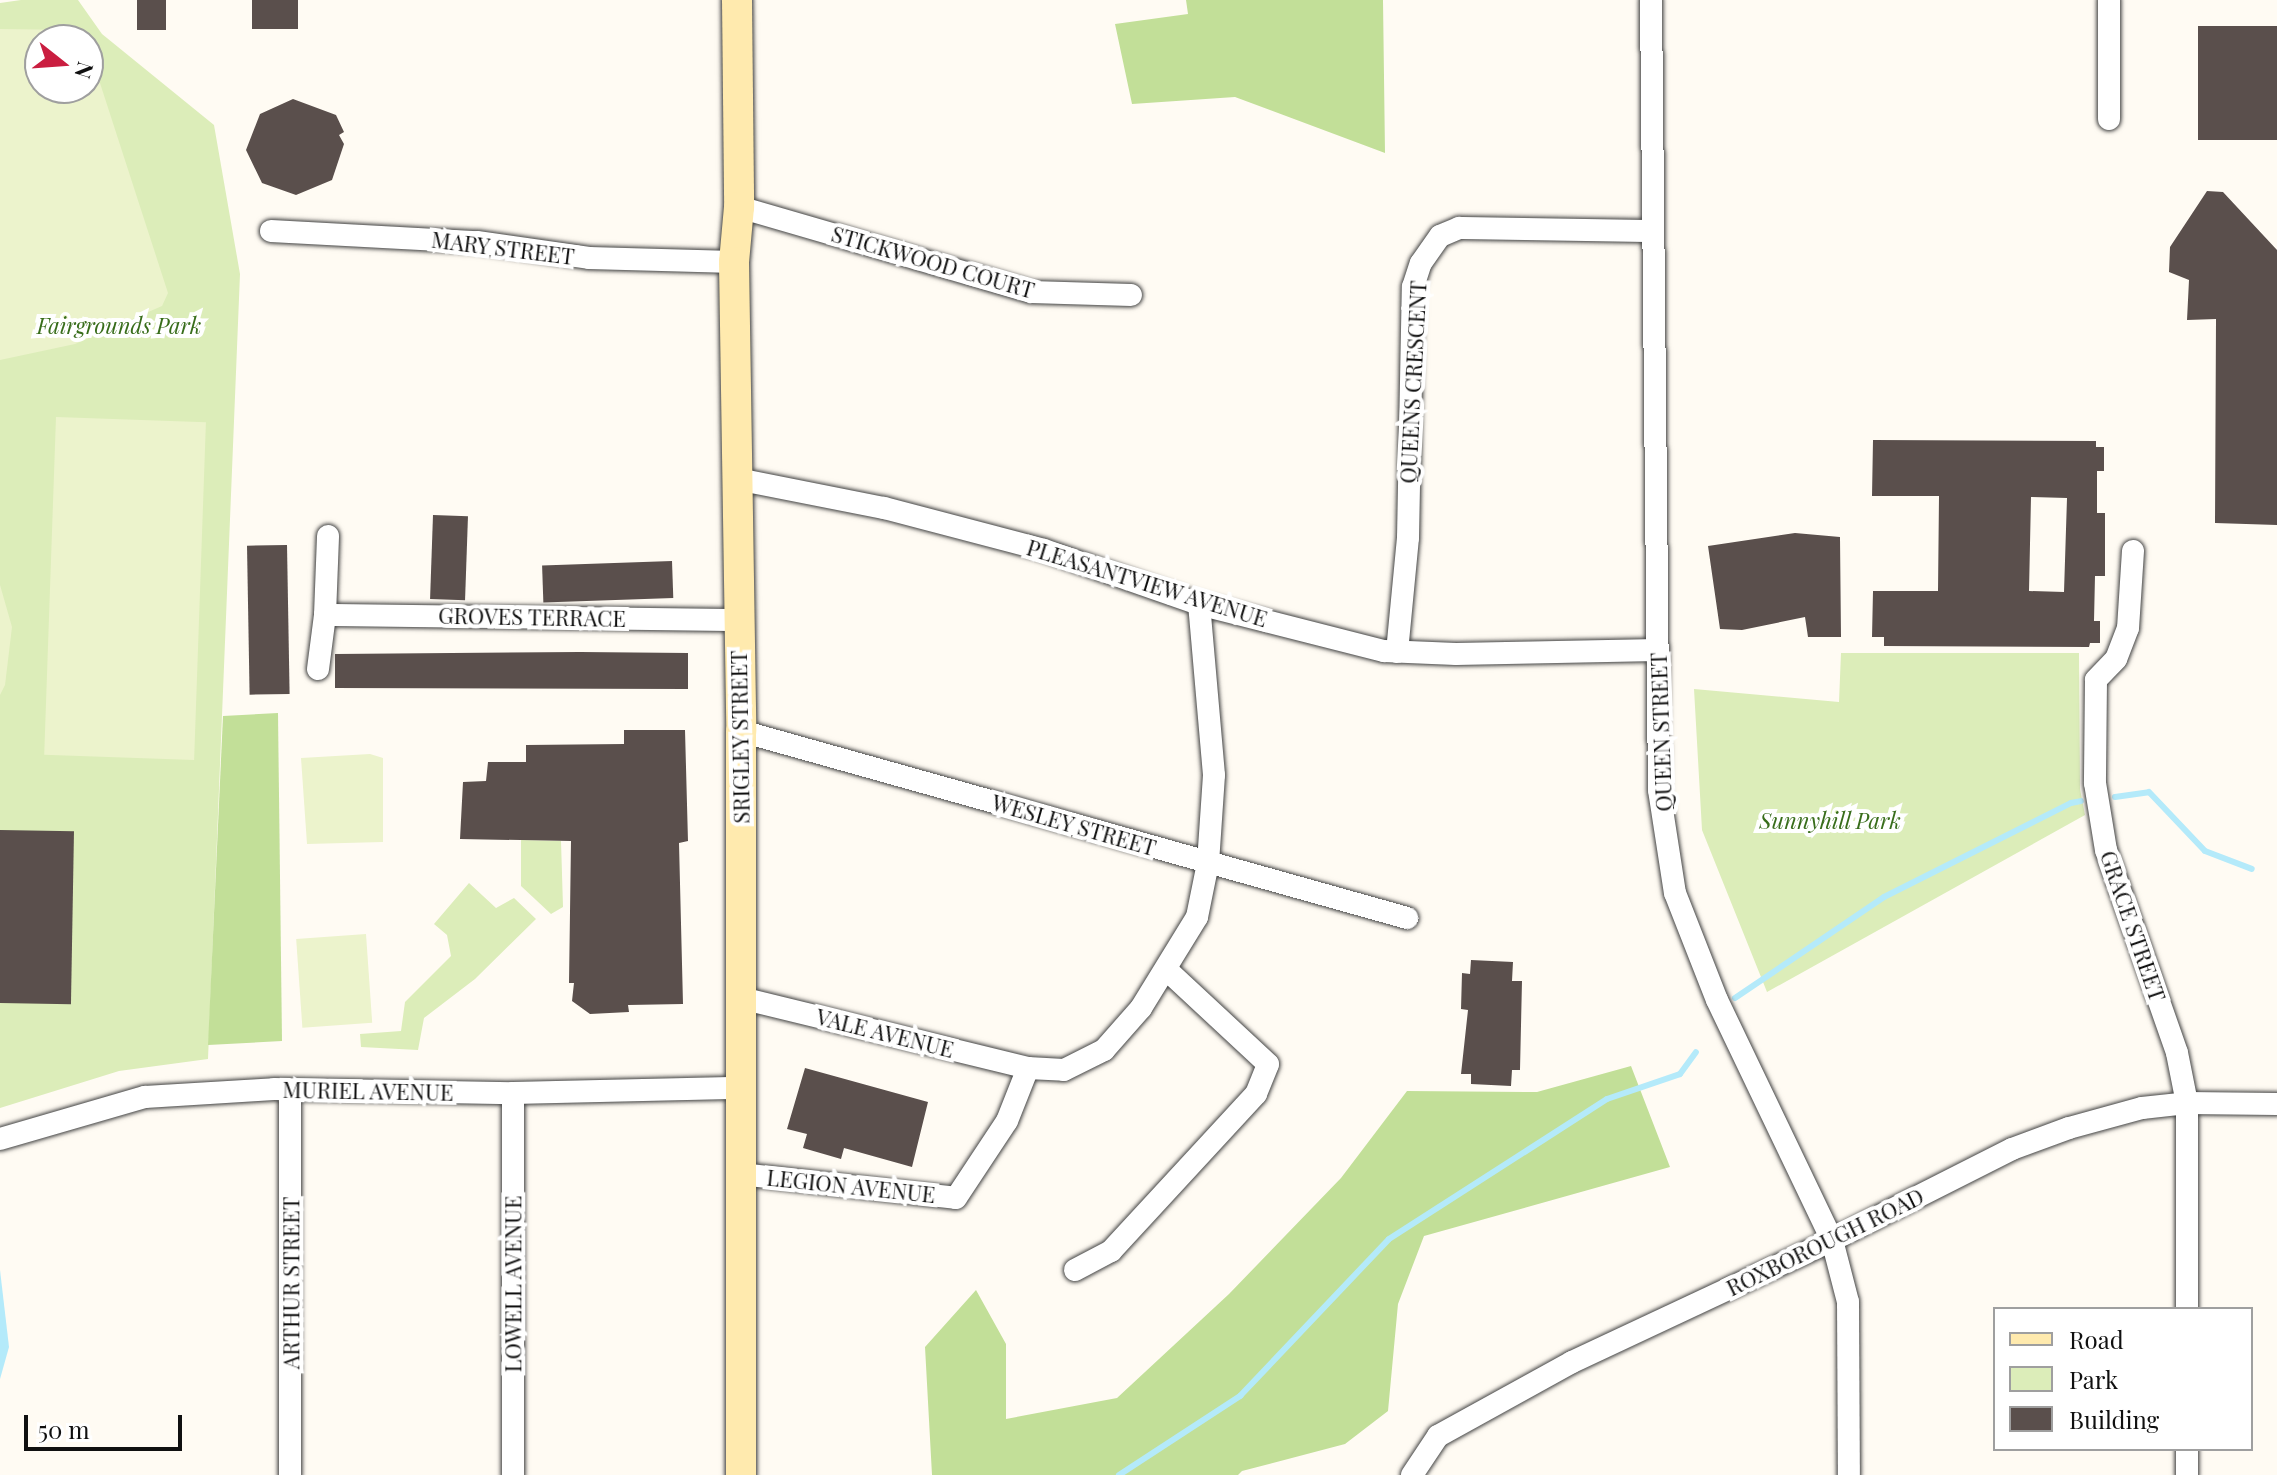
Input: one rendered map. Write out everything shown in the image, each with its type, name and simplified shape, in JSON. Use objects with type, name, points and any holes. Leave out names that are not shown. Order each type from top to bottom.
[{"type":"street","name":"SRIGLEY STREET","points":[[737,0],[739,207],[734,262],[741,731],[741,1475]]},
{"type":"street","name":"QUEEN STREET","points":[[1651,0],[1659,790],[1675,893],[1717,1000],[1832,1240],[1848,1302],[1849,1475]]},
{"type":"street","points":[[2109,0],[2109,119]]},
{"type":"street","name":"STICKWOOD COURT","points":[[739,207],[1031,292],[1073,296],[1131,295]]},
{"type":"street","name":"QUEENS CRESCENT","points":[[1397,652],[1405,598],[1408,538],[1413,287],[1421,263],[1440,236],[1459,228],[1651,231]]},
{"type":"street","name":"MARY STREET","points":[[271,231],[477,242],[589,258],[734,262]]},
{"type":"street","name":"PLEASANTVIEW AVENUE","points":[[737,479],[884,508],[1044,550],[1199,604],[1397,652],[1456,654],[1658,650]]},
{"type":"street","points":[[318,669],[325,615],[328,536]]},
{"type":"street","name":"GRACE STREET","points":[[2133,551],[2128,628],[2116,659],[2096,680],[2095,783],[2106,850],[2177,1053],[2187,1103],[2187,1307]]},
{"type":"street","name":"VALE AVENUE","points":[[741,998],[1028,1068],[1064,1070],[1104,1050],[1141,1008],[1197,917],[1208,863],[1214,775],[1199,604]]},
{"type":"street","name":"GROVES TERRACE","points":[[325,615],[738,620]]},
{"type":"street","name":"WESLEY STREET","points":[[741,731],[1407,918]]},
{"type":"street","points":[[1075,1270],[1111,1251],[1256,1094],[1268,1064],[1167,970]]},
{"type":"street","name":"LEGION AVENUE","points":[[740,1174],[956,1198],[1007,1121],[1028,1068]]},
{"type":"street","name":"MURIEL AVENUE","points":[[0,1139],[145,1097],[290,1091],[513,1093],[741,1088]]},
{"type":"street","name":"ARTHUR STREET","points":[[290,1091],[290,1475]]},
{"type":"street","name":"LOWELL AVENUE","points":[[513,1093],[513,1475]]},
{"type":"street","name":"ROXBOROUGH ROAD","points":[[1412,1475],[1438,1436],[1572,1362],[1832,1240],[2012,1149],[2069,1128],[2127,1112],[2187,1103],[2277,1104]]},
{"type":"street","points":[[2187,1451],[2187,1475]]},
{"type":"green space","name":"Fairgrounds Park","points":[[78,0],[95,24],[24,24],[24,104],[104,104],[104,36],[214,125],[240,274],[208,1059],[119,1071],[0,1108],[0,3]]},
{"type":"green space","points":[[1186,0],[1383,0],[1385,153],[1235,97],[1132,104],[1115,24],[1188,14]]},
{"type":"green space","points":[[0,29],[24,29],[24,104],[104,104],[104,95],[168,293],[162,306],[75,344],[0,360]]},
{"type":"green space","points":[[56,417],[206,422],[194,760],[44,755]]},
{"type":"green space","points":[[0,585],[12,627],[5,685],[0,695]]},
{"type":"green space","name":"Sunnyhill Park","points":[[1841,653],[2079,653],[2080,789],[2085,815],[1767,992],[1702,830],[1694,689],[1839,702]]},
{"type":"green space","points":[[278,713],[282,1041],[208,1045],[223,716]]},
{"type":"green space","points":[[370,754],[383,758],[383,842],[307,844],[301,758]]},
{"type":"green space","points":[[521,840],[561,841],[563,907],[551,914],[521,886]]},
{"type":"green space","points":[[469,883],[496,908],[514,898],[536,919],[475,979],[424,1018],[418,1050],[361,1047],[360,1034],[401,1031],[405,1002],[451,956],[447,935],[434,924]]},
{"type":"green space","points":[[366,934],[372,1023],[302,1028],[296,939]]},
{"type":"green space","points":[[1631,1066],[1670,1167],[1424,1236],[1398,1304],[1388,1411],[1345,1444],[1242,1471],[1238,1475],[932,1475],[925,1347],[976,1290],[1006,1344],[1006,1419],[1117,1398],[1229,1294],[1341,1178],[1407,1091],[1537,1092]]},
{"type":"water","points":[[0,1270],[9,1347],[0,1379]]},
{"type":"building","points":[[137,0],[166,0],[166,30],[137,30]]},
{"type":"building","points":[[252,0],[298,0],[298,29],[252,29]]},
{"type":"building","points":[[2198,26],[2277,26],[2277,140],[2198,140]]},
{"type":"building","points":[[293,99],[336,115],[344,132],[339,135],[344,144],[332,180],[296,195],[262,183],[246,150],[260,114]]},
{"type":"building","points":[[2207,191],[2223,192],[2277,250],[2277,525],[2215,523],[2216,319],[2187,320],[2189,280],[2169,272],[2170,247]]},
{"type":"building","points":[[1873,440],[2096,441],[2096,447],[2104,447],[2104,471],[2097,471],[2097,513],[2105,513],[2105,576],[2095,576],[2094,621],[2100,621],[2100,643],[2090,643],[2089,647],[1884,646],[1884,637],[1872,637],[1873,591],[1938,591],[1939,496],[1872,496]],"holes":[[[2031,497],[2067,498],[2064,592],[2029,591]]]},
{"type":"building","points":[[433,515],[468,516],[465,600],[430,599]]},
{"type":"building","points":[[1795,533],[1840,537],[1841,637],[1808,637],[1805,617],[1742,630],[1720,629],[1708,546]]},
{"type":"building","points":[[287,545],[290,694],[250,695],[247,546]]},
{"type":"building","points":[[672,561],[673,598],[543,603],[542,566]]},
{"type":"building","points":[[688,653],[688,689],[335,688],[335,654]]},
{"type":"building","points":[[624,730],[685,730],[688,841],[679,843],[683,1004],[628,1005],[629,1012],[590,1014],[572,1001],[574,983],[569,983],[571,841],[460,839],[463,782],[486,781],[488,762],[526,762],[526,745],[624,744]]},
{"type":"building","points":[[0,830],[74,831],[71,1004],[0,1003]]},
{"type":"building","points":[[1471,960],[1513,962],[1512,981],[1522,981],[1520,1070],[1512,1070],[1511,1086],[1471,1084],[1471,1074],[1461,1074],[1468,1010],[1461,1009],[1462,973],[1470,974]]},
{"type":"building","points":[[805,1068],[928,1102],[912,1167],[844,1148],[841,1159],[803,1148],[807,1134],[787,1129]]},
{"type":"waterway","points":[[2115,797],[2149,792],[2205,851],[2252,869]]},
{"type":"waterway","points":[[1735,998],[1884,897],[2071,803],[2081,801]]},
{"type":"waterway","points":[[1119,1475],[1240,1396],[1389,1239],[1607,1099],[1680,1074],[1696,1052]]}]
